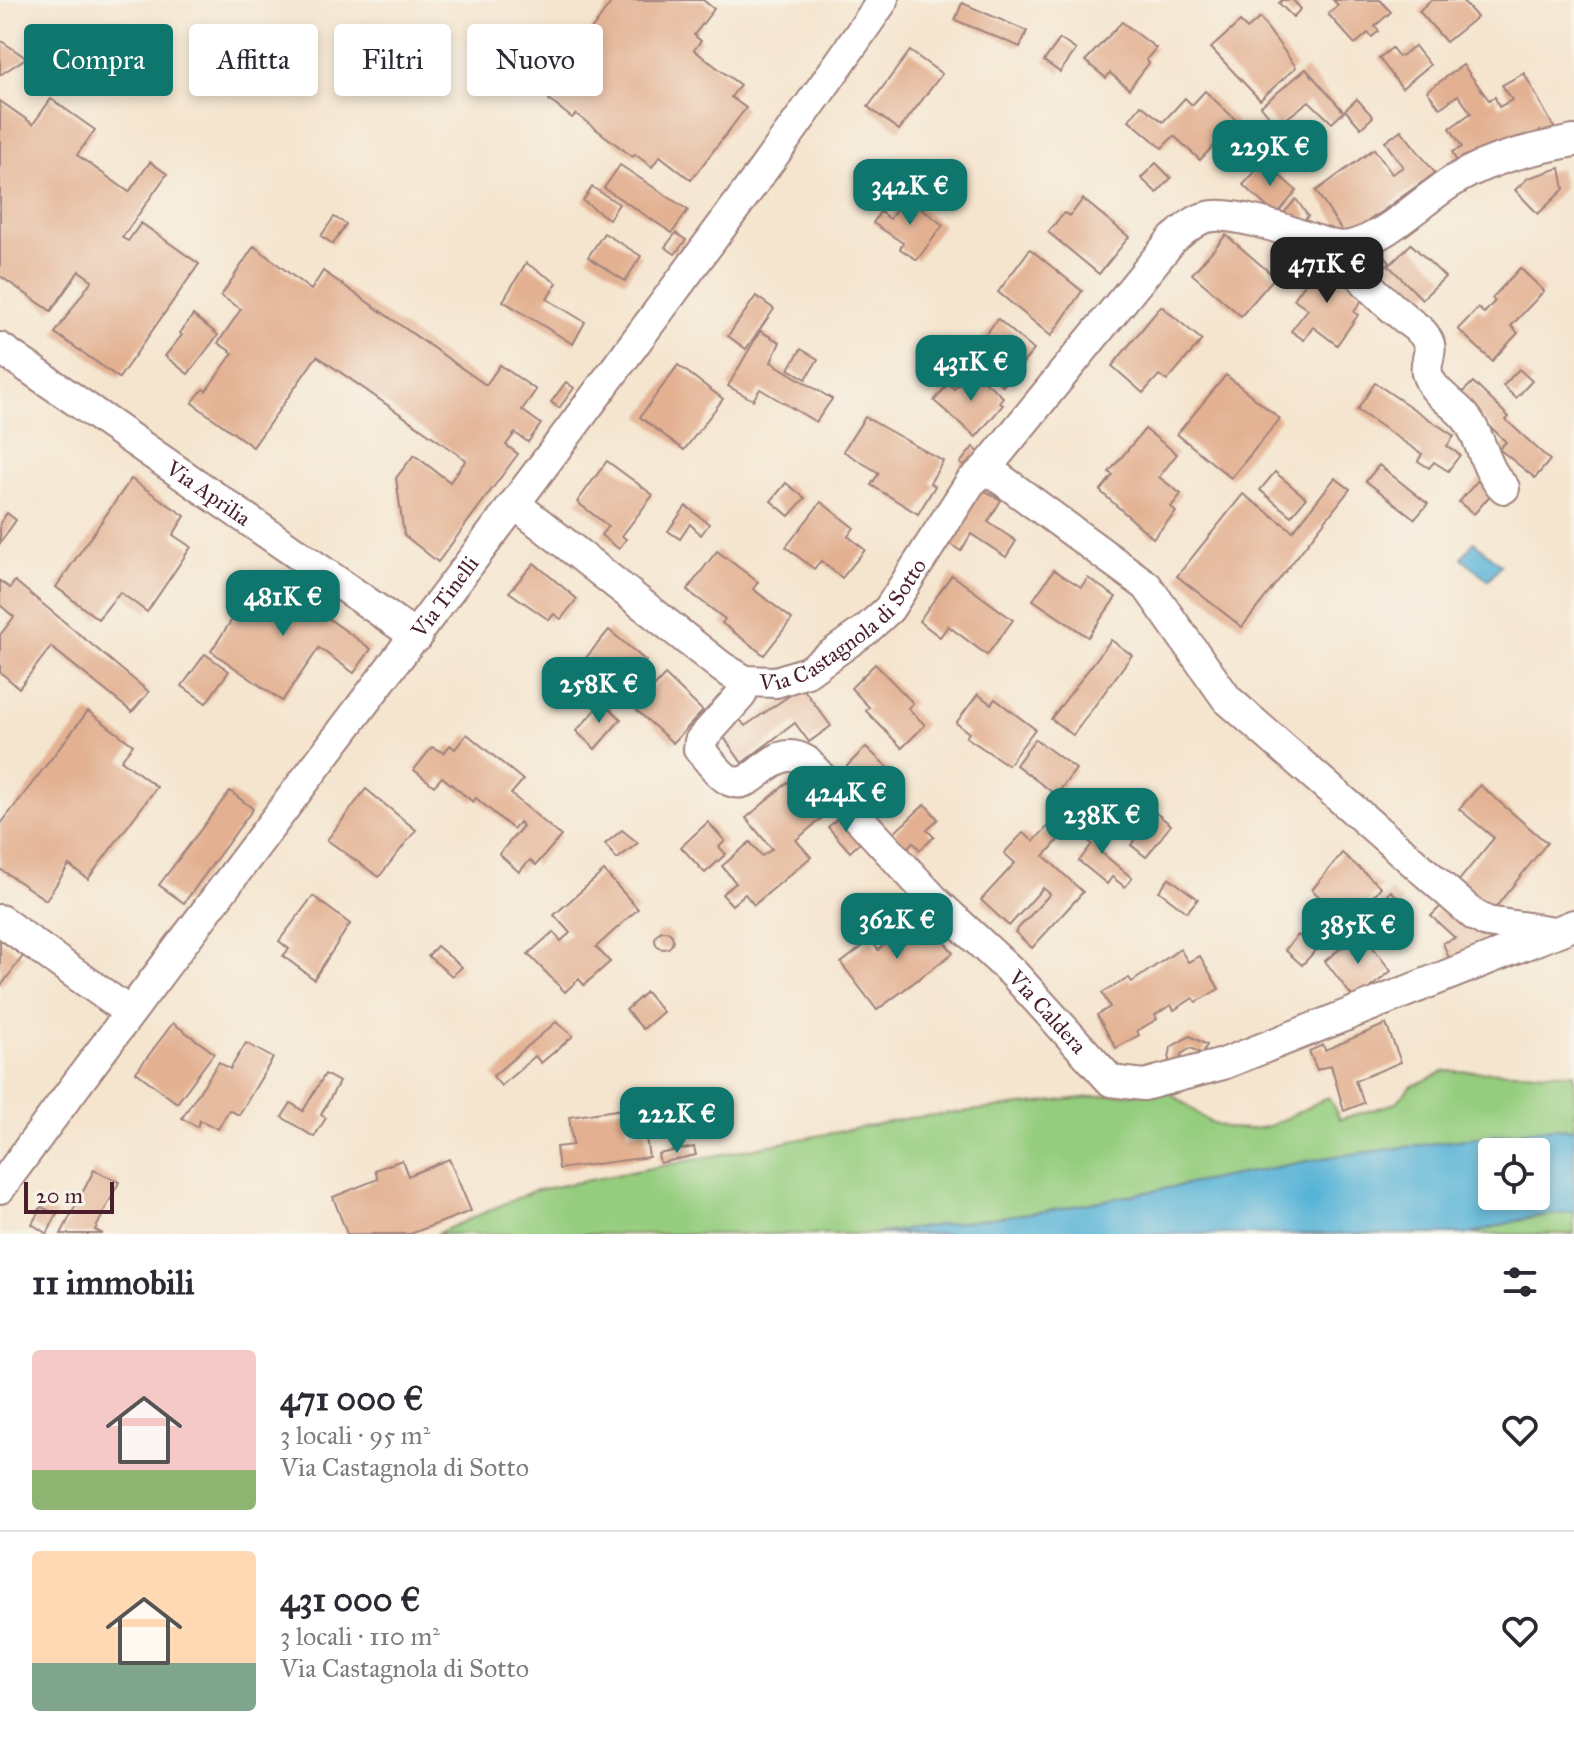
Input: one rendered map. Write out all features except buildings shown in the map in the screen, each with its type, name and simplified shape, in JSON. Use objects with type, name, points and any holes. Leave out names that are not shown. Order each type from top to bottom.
[{"type":"street","name":"Via Tinelli","points":[[0,1188],[129,1012],[417,637],[805,114],[883,0]]},
{"type":"street","points":[[1504,488],[1490,474],[1487,459],[1467,419],[1429,378],[1427,364],[1431,351],[1426,336],[1365,279],[1348,257],[1347,247],[1369,240],[1430,195],[1480,166],[1574,141]]},
{"type":"street","name":"Via Castagnola di Sotto","points":[[515,504],[723,668],[745,681],[776,682],[807,672],[889,609],[970,483],[986,468],[1172,240],[1189,226],[1209,216],[1240,220],[1266,224],[1329,245],[1347,247]]},
{"type":"street","name":"Via Aprilia","points":[[0,348],[417,637]]},
{"type":"street","name":"Via Caldera","points":[[986,468],[1147,586],[1227,699],[1474,915],[1487,922],[1565,929]]},
{"type":"street","name":"Via Caldera","points":[[745,681],[734,704],[704,732],[699,749],[733,783],[743,782],[783,755],[795,755],[806,761],[937,903],[1013,973],[1111,1081],[1144,1085],[1223,1064],[1565,929]]},
{"type":"street","points":[[0,920],[129,1012]]},
{"type":"green space","points":[[1445,1071],[1574,1073],[1574,1129],[1550,1128],[1329,1157],[1059,1209],[874,1234],[436,1234],[533,1191],[909,1118],[1108,1095],[1169,1092],[1208,1121],[1228,1128],[1249,1129],[1268,1127],[1328,1097],[1340,1119],[1396,1103],[1410,1087]]},
{"type":"green space","points":[[1574,1212],[1574,1234],[1470,1234],[1526,1218]]},
{"type":"water","points":[[1474,542],[1501,565],[1488,580],[1462,558]]},
{"type":"water","points":[[1550,1128],[1574,1129],[1574,1212],[1526,1218],[1470,1234],[874,1234],[1059,1209],[1329,1157]]}]
